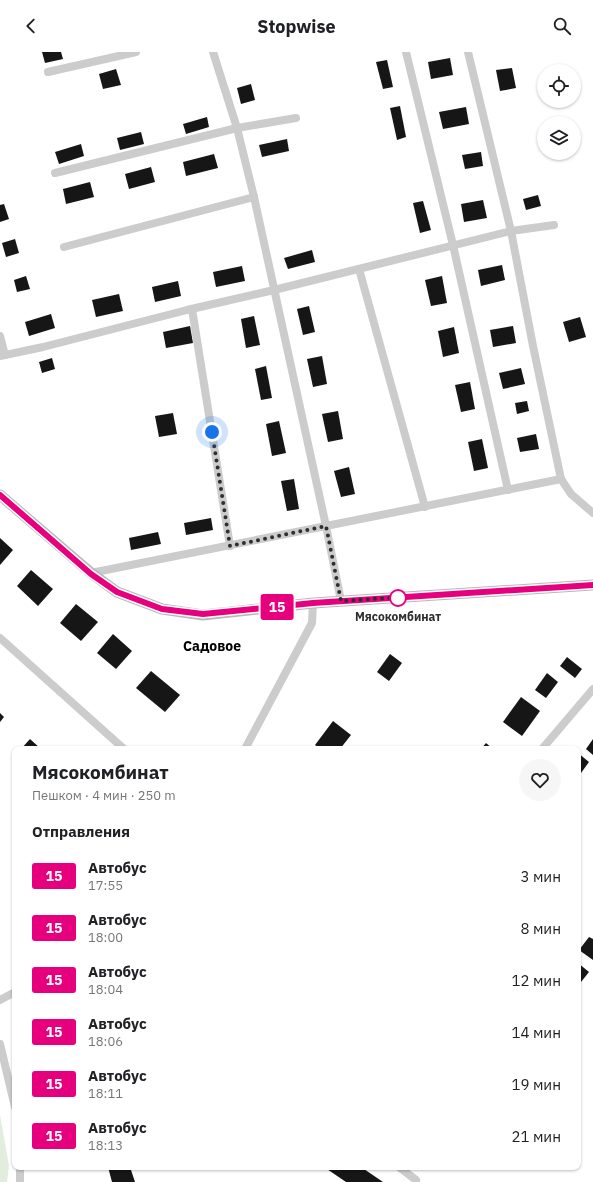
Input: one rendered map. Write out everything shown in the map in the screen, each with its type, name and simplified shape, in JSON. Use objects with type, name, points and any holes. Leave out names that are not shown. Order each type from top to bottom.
[{"type":"street","points":[[48,72],[136,52]]},
{"type":"street","points":[[213,52],[237,128],[254,198],[341,601]]},
{"type":"street","points":[[406,52],[453,246],[508,490]]},
{"type":"street","points":[[468,52],[511,231],[534,353],[561,479],[572,494],[593,513]]},
{"type":"street","points":[[55,173],[237,128],[296,118]]},
{"type":"street","points":[[64,247],[254,198]]},
{"type":"street","points":[[0,336],[3,355],[43,347],[511,231],[554,225]]},
{"type":"street","points":[[359,269],[425,507]]},
{"type":"street","points":[[192,309],[230,546]]},
{"type":"street","points":[[91,574],[561,479]]},
{"type":"street","points":[[0,494],[91,574],[117,592],[162,609],[203,614],[313,603],[593,585]]},
{"type":"street","points":[[247,746],[312,623],[313,603]]},
{"type":"street","points":[[0,638],[121,746]]},
{"type":"street","points":[[545,746],[593,689]]},
{"type":"street","points":[[0,1000],[12,994]]},
{"type":"street","points":[[0,1044],[12,1094]]},
{"type":"street","points":[[20,1170],[20,1182]]},
{"type":"street","points":[[403,1170],[416,1180]]},
{"type":"green space","points":[[0,1115],[9,1166],[7,1182],[0,1182]]},
{"type":"building","points":[[42,52],[61,52],[63,59],[45,63]]},
{"type":"building","points":[[450,58],[453,75],[431,79],[428,62]]},
{"type":"building","points":[[387,60],[393,87],[383,89],[376,62]]},
{"type":"building","points":[[512,68],[516,88],[500,91],[496,70]]},
{"type":"building","points":[[116,69],[121,85],[103,89],[99,74]]},
{"type":"building","points":[[251,84],[255,100],[241,104],[237,88]]},
{"type":"building","points":[[400,106],[406,137],[397,140],[390,108]]},
{"type":"building","points":[[466,107],[469,124],[443,129],[439,112]]},
{"type":"building","points":[[207,117],[209,127],[186,134],[183,124]]},
{"type":"building","points":[[141,132],[144,144],[120,150],[117,138]]},
{"type":"building","points":[[287,139],[289,151],[262,157],[259,145]]},
{"type":"building","points":[[81,144],[84,156],[59,164],[55,152]]},
{"type":"building","points":[[481,152],[483,166],[465,169],[462,155]]},
{"type":"building","points":[[214,154],[218,168],[186,176],[183,162]]},
{"type":"building","points":[[151,167],[155,182],[129,189],[125,174]]},
{"type":"building","points":[[90,182],[94,197],[66,204],[63,189]]},
{"type":"building","points":[[538,195],[541,206],[526,210],[523,199]]},
{"type":"building","points":[[483,200],[487,218],[464,222],[461,204]]},
{"type":"building","points":[[423,201],[431,230],[420,233],[413,203]]},
{"type":"building","points":[[4,204],[9,219],[0,222],[0,205]]},
{"type":"building","points":[[15,239],[19,253],[6,257],[2,243]]},
{"type":"building","points":[[312,250],[315,262],[288,269],[284,258]]},
{"type":"building","points":[[502,265],[505,280],[481,286],[478,270]]},
{"type":"building","points":[[242,266],[245,281],[216,287],[213,272]]},
{"type":"building","points":[[26,276],[30,289],[17,292],[14,280]]},
{"type":"building","points":[[442,276],[447,303],[431,306],[425,280]]},
{"type":"building","points":[[178,281],[181,296],[155,302],[152,287]]},
{"type":"building","points":[[119,294],[123,311],[96,317],[92,300]]},
{"type":"building","points":[[309,306],[315,332],[303,335],[297,309]]},
{"type":"building","points":[[51,314],[55,328],[29,336],[25,322]]},
{"type":"building","points":[[254,316],[260,345],[246,348],[241,319]]},
{"type":"building","points":[[580,317],[586,337],[569,342],[563,322]]},
{"type":"building","points":[[190,326],[193,343],[166,348],[163,332]]},
{"type":"building","points":[[513,326],[516,343],[493,347],[490,330]]},
{"type":"building","points":[[454,327],[459,353],[443,357],[438,331]]},
{"type":"building","points":[[322,356],[327,384],[313,387],[307,359]]},
{"type":"building","points":[[52,358],[55,369],[42,373],[39,362]]},
{"type":"building","points":[[266,366],[272,398],[261,400],[255,369]]},
{"type":"building","points":[[521,368],[525,384],[503,389],[499,373]]},
{"type":"building","points":[[470,382],[475,409],[461,412],[455,385]]},
{"type":"building","points":[[527,401],[529,411],[517,414],[515,403]]},
{"type":"building","points":[[338,411],[343,439],[328,442],[322,414]]},
{"type":"building","points":[[173,413],[177,434],[159,437],[155,416]]},
{"type":"building","points":[[279,421],[286,453],[272,456],[266,424]]},
{"type":"building","points":[[536,434],[539,449],[520,452],[517,438]]},
{"type":"building","points":[[482,439],[488,468],[474,471],[468,442]]},
{"type":"building","points":[[349,467],[355,494],[341,497],[334,471]]},
{"type":"building","points":[[294,479],[299,509],[287,511],[281,481]]},
{"type":"building","points":[[211,518],[213,530],[186,535],[184,523]]},
{"type":"building","points":[[158,532],[161,544],[131,550],[129,538]]},
{"type":"building","points":[[0,538],[13,550],[0,565]]},
{"type":"building","points":[[31,570],[53,589],[38,606],[17,586]]},
{"type":"building","points":[[76,604],[98,622],[81,641],[60,623]]},
{"type":"building","points":[[113,634],[132,651],[116,669],[97,653]]},
{"type":"building","points":[[390,654],[402,663],[389,681],[377,672]]},
{"type":"building","points":[[567,657],[582,669],[575,678],[560,666]]},
{"type":"building","points":[[151,671],[180,695],[165,712],[136,688]]},
{"type":"building","points":[[547,673],[558,682],[546,698],[535,690]]},
{"type":"building","points":[[521,697],[540,711],[522,736],[503,722]]},
{"type":"building","points":[[0,713],[4,717],[0,722]]},
{"type":"building","points":[[333,721],[351,735],[342,746],[315,745]]},
{"type":"building","points":[[30,739],[38,746],[24,746]]},
{"type":"building","points":[[593,739],[593,755],[586,749]]},
{"type":"building","points":[[581,755],[589,762],[581,773]]},
{"type":"building","points":[[589,937],[593,939],[593,960],[581,951],[581,947]]},
{"type":"building","points":[[581,965],[589,972],[581,982]]},
{"type":"building","points":[[109,1170],[131,1170],[135,1182],[112,1182]]},
{"type":"building","points":[[328,1170],[365,1170],[383,1182],[346,1182]]},
{"type":"bus line","name":"15","points":[[0,495],[91,574],[117,592],[162,609],[203,614],[313,603],[593,585]]},
{"type":"place","name":"Мясокомбинат","points":[[398,598]]},
{"type":"district","name":"Садовое","points":[[212,646]]},
{"type":"route","points":[[212,432],[230,546],[326,526],[341,601],[404,597],[398,598]]}]
